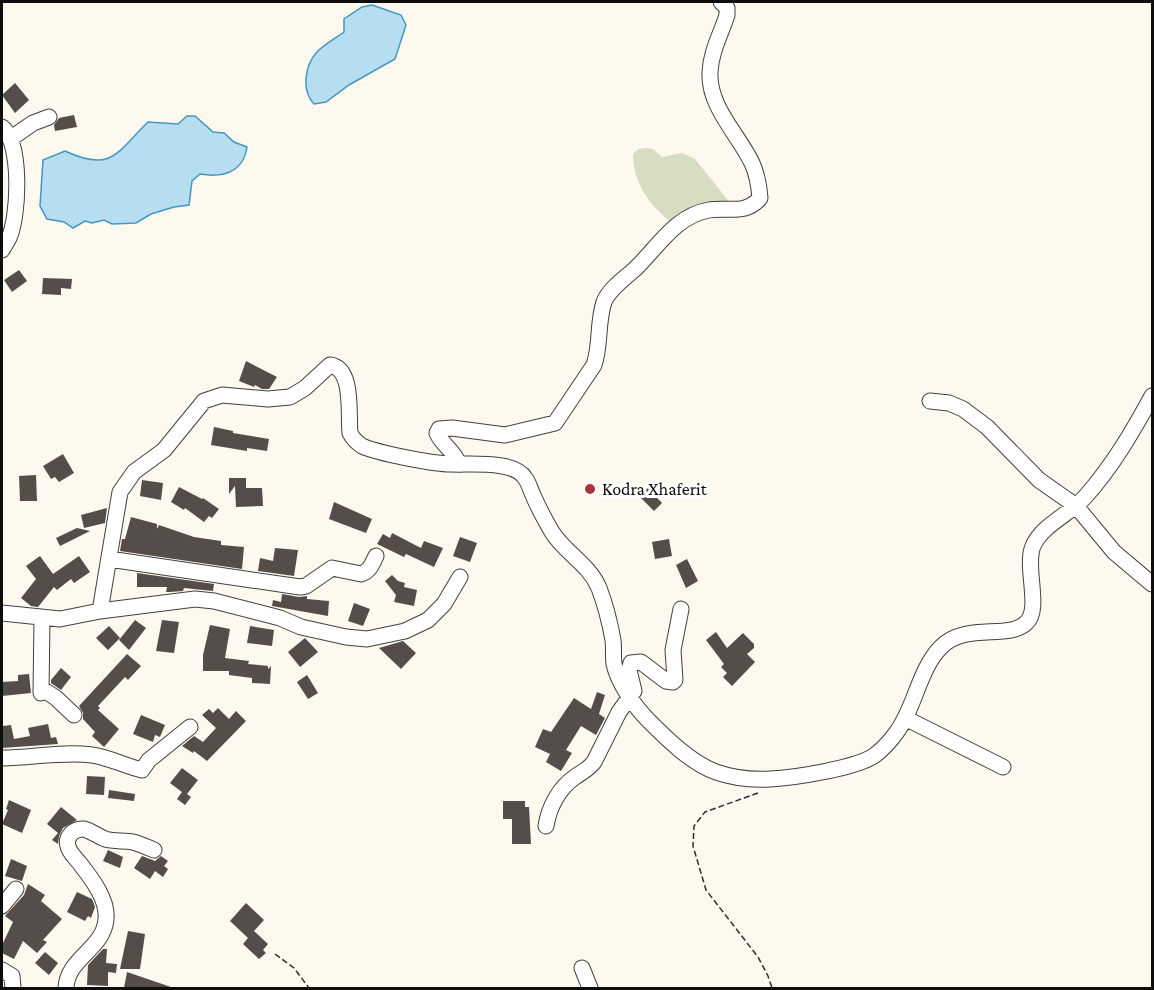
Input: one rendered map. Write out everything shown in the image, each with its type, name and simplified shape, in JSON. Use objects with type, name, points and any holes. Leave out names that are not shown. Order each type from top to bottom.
[{"type":"street","points":[[459,464],[452,450],[439,439],[437,433],[439,429],[452,428],[506,435],[555,423],[594,365],[599,323],[608,295],[656,244],[682,222],[710,210],[746,209],[760,198],[757,175],[724,117],[712,90],[709,75],[711,57],[727,15],[727,8],[721,2]]},
{"type":"street","points":[[2,250],[9,237],[14,219],[16,194],[15,151],[6,133],[49,117]]},
{"type":"street","points":[[100,611],[120,492],[126,481],[145,462],[164,450],[204,401],[222,395],[268,399],[290,398],[305,388],[330,365],[341,369],[346,382],[348,421],[353,440],[371,449],[435,462],[503,466],[520,471],[553,533],[598,584],[609,622],[614,664],[630,695],[646,718],[677,747],[713,771],[738,778],[772,779],[847,766],[874,756],[897,732],[932,660],[941,647],[963,634],[1008,630],[1021,627],[1030,619],[1033,605],[1030,568],[1033,545],[1045,531],[1088,494],[1114,458],[1152,396]]},
{"type":"street","points":[[930,401],[949,403],[975,417],[999,438],[1039,480],[1076,506],[1114,552],[1152,584]]},
{"type":"street","points":[[109,559],[300,587],[306,586],[332,568],[366,573],[375,556]]},
{"type":"street","points":[[2,613],[60,619],[100,611],[195,599],[280,618],[301,627],[367,639],[405,631],[428,620],[444,604],[460,577]]},
{"type":"street","points":[[546,826],[548,813],[554,801],[572,779],[589,769],[615,719],[634,691],[629,670],[631,663],[641,662],[666,681],[675,680],[673,650],[681,609]]},
{"type":"street","points":[[42,618],[41,691],[56,698],[74,715]]},
{"type":"street","points":[[905,718],[1002,767]]},
{"type":"street","points":[[2,758],[76,753],[96,755],[142,770],[149,760],[190,727]]},
{"type":"street","points":[[66,988],[68,976],[76,962],[94,946],[102,935],[107,915],[105,905],[90,878],[68,848],[67,840],[70,834],[75,830],[84,829],[107,839],[132,842],[154,850]]},
{"type":"street","points":[[2,906],[15,889]]},
{"type":"street","points":[[582,968],[590,988]]},
{"type":"street","points":[[2,970],[12,976],[13,988]]},
{"type":"path","points":[[772,779],[763,791],[705,812],[694,826],[693,846],[706,890],[758,957],[772,988]]},
{"type":"path","points":[[275,954],[294,968],[309,988]]},
{"type":"green space","points":[[638,149],[653,149],[662,157],[682,153],[695,159],[731,204],[671,222],[649,200],[639,183],[633,154]]},
{"type":"water","points":[[372,5],[401,15],[406,25],[395,59],[349,85],[326,102],[314,104],[306,85],[307,70],[313,57],[323,46],[344,32],[344,19],[362,7]]},
{"type":"water","points":[[187,116],[195,116],[213,132],[224,133],[234,142],[247,147],[245,156],[237,168],[224,174],[200,174],[192,181],[189,205],[151,214],[136,223],[112,224],[104,220],[92,223],[85,221],[73,228],[64,222],[47,219],[40,206],[43,160],[65,151],[93,160],[104,159],[121,150],[148,122],[178,124]]},
{"type":"building","points":[[15,83],[29,100],[15,113],[2,95]]},
{"type":"building","points":[[74,115],[77,127],[55,131],[54,125],[59,118]]},
{"type":"building","points":[[19,270],[27,281],[12,292],[4,280]]},
{"type":"building","points":[[43,278],[72,279],[71,289],[61,288],[61,295],[42,294]]},
{"type":"building","points":[[246,361],[277,377],[269,389],[262,389],[255,385],[254,387],[239,381]]},
{"type":"building","points":[[214,427],[233,431],[233,433],[269,439],[267,451],[247,448],[247,451],[211,445]]},
{"type":"building","points":[[63,454],[74,473],[59,482],[55,477],[51,479],[43,466]]},
{"type":"building","points":[[36,475],[37,501],[20,501],[19,476]]},
{"type":"building","points":[[229,478],[246,478],[246,488],[262,488],[263,506],[236,507],[235,486],[229,494]]},
{"type":"building","points":[[142,480],[163,483],[161,500],[140,496]]},
{"type":"building","points":[[179,487],[203,498],[219,509],[212,518],[209,516],[204,522],[185,508],[184,510],[171,502]]},
{"type":"building","points":[[648,488],[662,503],[654,511],[639,496]]},
{"type":"building","points":[[334,502],[372,519],[366,533],[329,519]]},
{"type":"building","points":[[107,508],[105,523],[84,528],[81,515]]},
{"type":"building","points":[[131,517],[157,524],[157,529],[159,525],[194,537],[221,541],[221,545],[244,547],[242,569],[120,551]]},
{"type":"building","points":[[77,528],[90,531],[60,546],[56,538]]},
{"type":"building","points":[[392,533],[421,548],[424,541],[443,548],[434,567],[406,554],[404,557],[377,544],[383,534],[390,538]]},
{"type":"building","points":[[460,537],[477,543],[470,562],[453,556]]},
{"type":"building","points":[[669,539],[672,556],[655,559],[652,542]]},
{"type":"building","points":[[275,548],[298,550],[294,576],[258,571],[260,558],[273,561]]},
{"type":"building","points":[[40,556],[53,574],[79,556],[90,572],[74,583],[71,579],[57,590],[54,587],[38,607],[31,606],[21,598],[36,579],[26,566]]},
{"type":"building","points":[[687,559],[698,581],[686,588],[676,565]]},
{"type":"building","points":[[137,573],[214,584],[213,591],[184,588],[183,591],[166,592],[167,587],[137,587]]},
{"type":"building","points":[[392,575],[398,581],[405,583],[404,587],[417,590],[414,606],[394,602],[396,595],[385,581]]},
{"type":"building","points":[[282,594],[329,601],[328,616],[272,606],[273,600],[281,602]]},
{"type":"building","points":[[354,603],[370,609],[363,626],[348,621]]},
{"type":"building","points":[[135,620],[146,628],[129,650],[119,640]]},
{"type":"building","points":[[162,620],[179,622],[174,653],[156,651]]},
{"type":"building","points":[[210,625],[230,629],[225,658],[249,661],[248,664],[268,666],[268,669],[271,666],[270,684],[252,683],[252,678],[229,675],[229,671],[203,671],[203,655]]},
{"type":"building","points":[[109,626],[120,638],[108,650],[96,638]]},
{"type":"building","points":[[250,626],[274,630],[272,646],[247,643]]},
{"type":"building","points":[[716,632],[727,648],[743,633],[754,644],[754,648],[747,654],[755,662],[732,686],[723,677],[727,673],[721,667],[724,664],[706,640]]},
{"type":"building","points":[[305,638],[318,652],[300,667],[288,652]]},
{"type":"building","points":[[403,641],[416,653],[401,669],[379,648]]},
{"type":"building","points":[[127,654],[141,666],[128,680],[125,677],[98,706],[100,708],[98,710],[119,729],[104,747],[92,736],[95,732],[83,719],[79,706]]},
{"type":"building","points":[[61,668],[71,677],[61,690],[51,683],[51,680]]},
{"type":"building","points":[[29,674],[31,693],[2,696],[2,682],[18,681],[18,675]]},
{"type":"building","points":[[307,675],[318,693],[308,699],[297,682]]},
{"type":"building","points":[[597,692],[605,695],[599,714],[605,718],[596,735],[581,726],[566,750],[572,753],[561,771],[546,762],[550,754],[535,747],[543,729],[551,732],[574,698],[591,709]]},
{"type":"building","points":[[218,708],[229,719],[236,711],[246,721],[207,761],[194,751],[193,753],[182,746],[194,736],[203,742],[216,728],[202,715],[209,709],[213,713]]},
{"type":"building","points":[[141,715],[165,725],[160,737],[155,735],[153,742],[133,734]]},
{"type":"building","points":[[48,724],[51,738],[56,737],[58,744],[2,748],[3,726],[11,725],[14,739],[30,736],[28,728]]},
{"type":"building","points":[[182,768],[198,780],[187,794],[191,797],[185,805],[177,799],[182,792],[170,783]]},
{"type":"building","points":[[87,776],[105,777],[104,795],[86,794]]},
{"type":"building","points":[[109,790],[135,794],[134,801],[108,798]]},
{"type":"building","points":[[9,800],[31,810],[22,833],[2,824],[8,810],[6,809]]},
{"type":"building","points":[[503,801],[525,801],[525,807],[529,807],[531,844],[512,844],[512,819],[503,819]]},
{"type":"building","points":[[61,807],[77,820],[63,828],[58,844],[52,840],[58,833],[47,824]]},
{"type":"building","points":[[108,850],[123,857],[120,868],[103,861]]},
{"type":"building","points":[[142,856],[155,861],[161,856],[168,861],[164,866],[168,869],[163,877],[155,871],[150,879],[134,868]]},
{"type":"building","points":[[11,859],[27,866],[22,881],[5,876]]},
{"type":"building","points":[[28,884],[45,895],[41,901],[62,919],[43,940],[47,942],[37,953],[23,941],[14,959],[2,953],[2,945],[13,922],[5,916],[24,895]]},
{"type":"building","points":[[77,892],[92,899],[95,907],[91,918],[88,916],[85,921],[67,912]]},
{"type":"building","points":[[246,903],[264,920],[254,931],[268,944],[263,950],[266,953],[259,959],[243,944],[248,938],[230,921]]},
{"type":"building","points":[[128,931],[145,934],[140,969],[120,969]]},
{"type":"building","points":[[103,949],[107,949],[106,963],[117,964],[116,973],[108,972],[108,986],[87,985],[88,965]]},
{"type":"building","points":[[45,952],[58,963],[49,975],[35,963]]},
{"type":"building","points":[[127,972],[171,987],[171,988],[124,988]]},
{"type":"place","name":"Kodra Xhaferit","points":[[590,489]]}]
